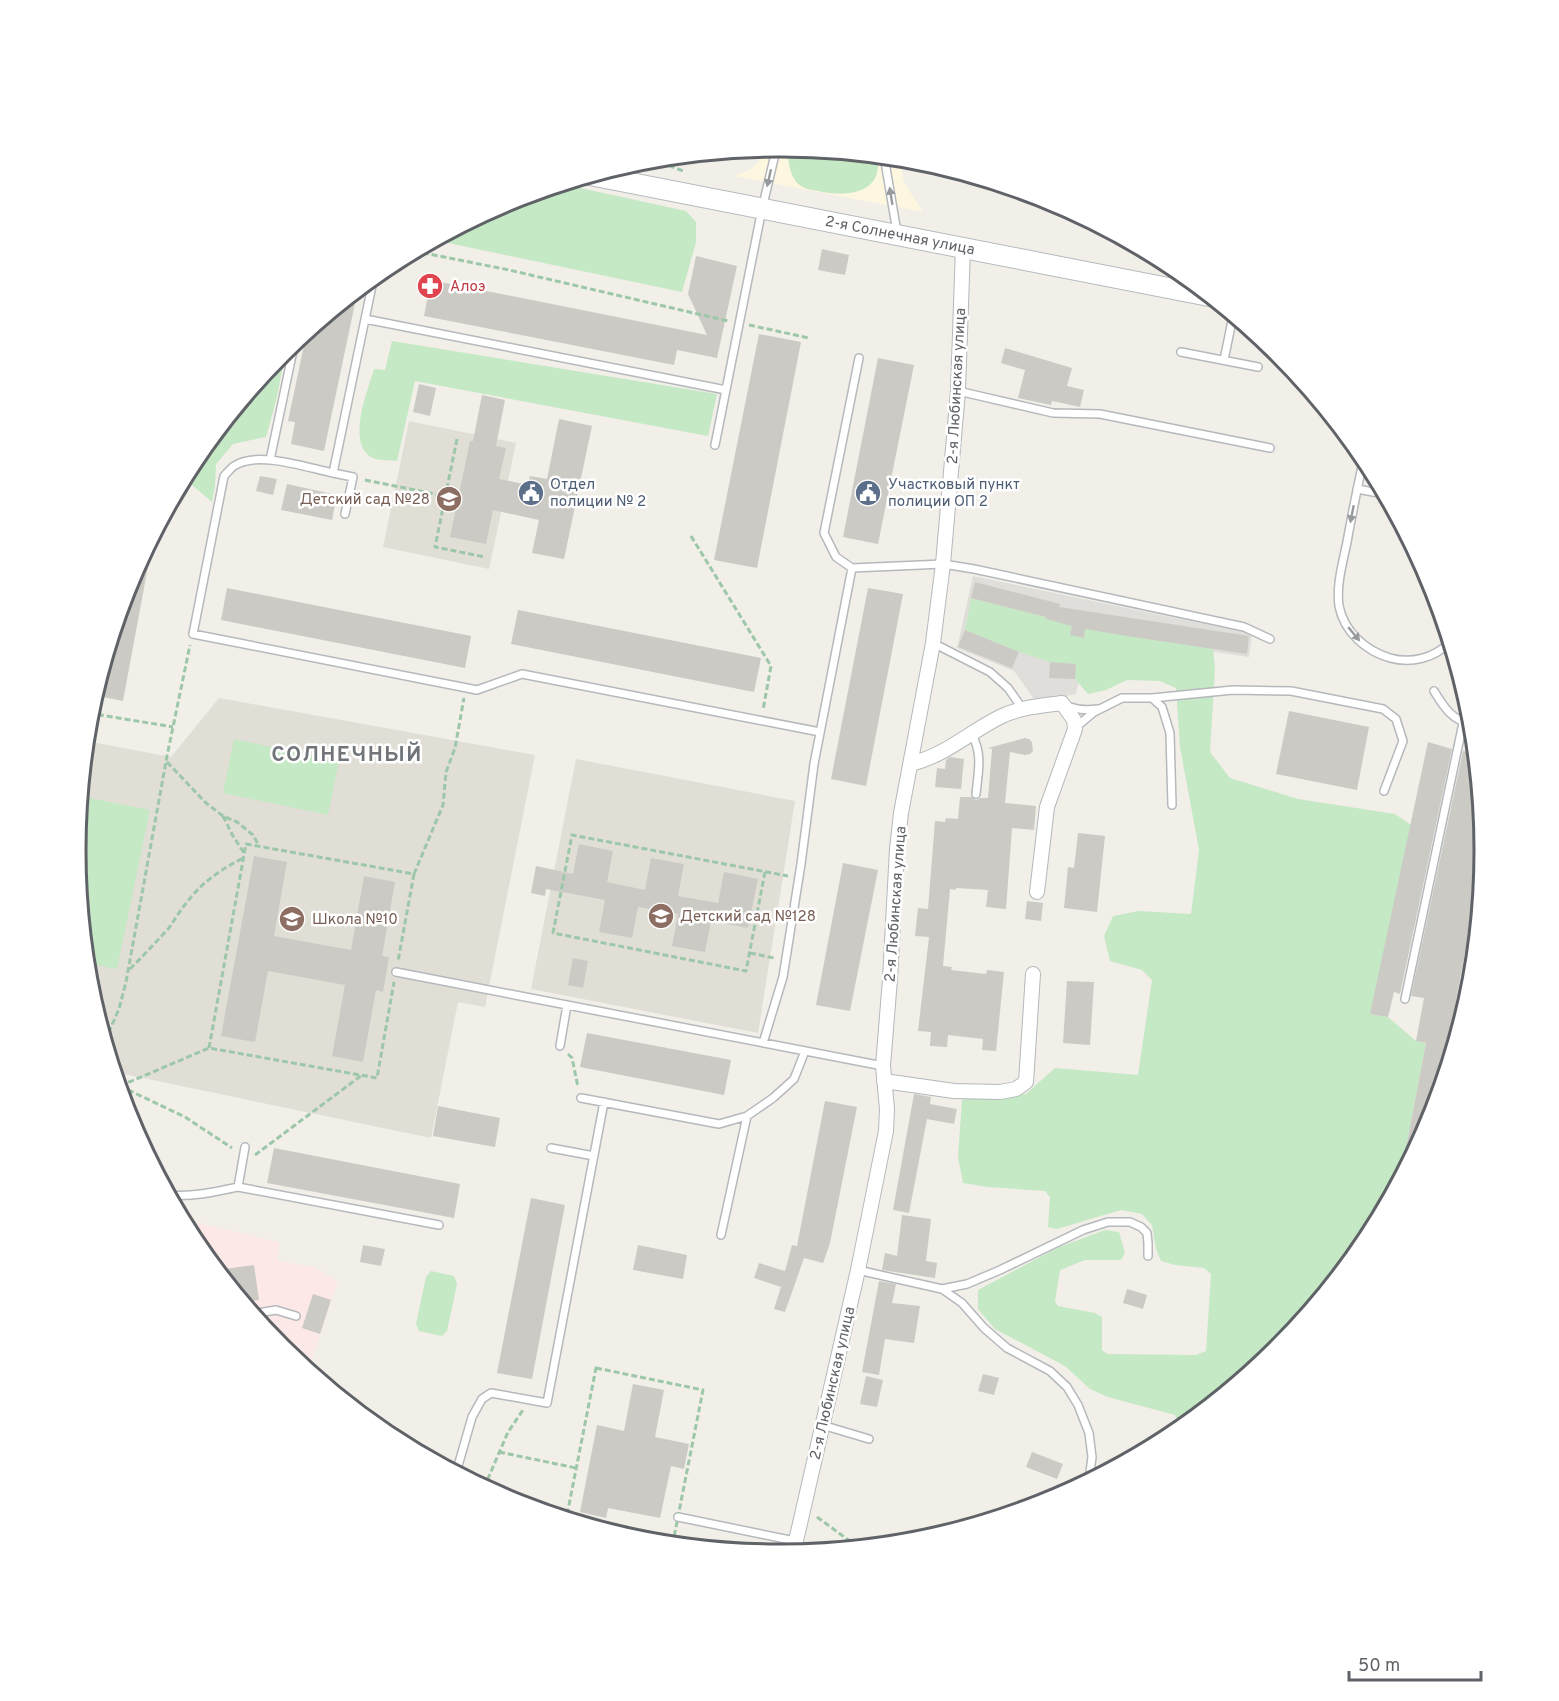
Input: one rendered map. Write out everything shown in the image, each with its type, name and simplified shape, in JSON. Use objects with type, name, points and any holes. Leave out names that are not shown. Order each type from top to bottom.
[{"type":"main road","name":"2-я Солнечная улица","points":[[607,178],[1192,293]]},
{"type":"street","name":"2-я Любинская улица","points":[[795,1544],[858,1270],[885,1131],[887,1109],[883,1066],[897,849],[901,813],[933,643],[943,564],[958,391],[963,247]]},
{"type":"street","points":[[911,764],[943,753],[1001,716],[1022,708],[1062,703],[1074,720],[1075,729],[1047,807],[1037,892]]},
{"type":"street","points":[[884,1081],[954,1091],[1000,1092],[1016,1089],[1026,1082],[1032,974]]},
{"type":"lane","points":[[715,445],[775,156]]},
{"type":"lane","points":[[885,165],[897,235]]},
{"type":"lane","points":[[333,473],[371,290]]},
{"type":"lane","points":[[365,319],[726,390]]},
{"type":"lane","points":[[1224,360],[1231,324]]},
{"type":"lane","points":[[1181,352],[1258,367]]},
{"type":"lane","points":[[270,460],[292,358]]},
{"type":"lane","points":[[859,358],[824,533],[836,557],[852,568],[943,564],[974,569],[1244,627],[1270,639]]},
{"type":"lane","points":[[958,391],[1053,412],[1100,414],[1270,448]]},
{"type":"lane","points":[[345,514],[353,477],[270,460],[252,460],[236,465],[224,476],[193,634],[477,690],[522,674],[820,732]]},
{"type":"lane","points":[[1361,471],[1339,580],[1339,606],[1349,631],[1368,649],[1392,659],[1419,660],[1443,649]]},
{"type":"lane","points":[[1357,489],[1374,492]]},
{"type":"lane","points":[[763,1043],[783,977],[814,764],[852,568]]},
{"type":"lane","points":[[933,643],[990,672],[1008,688],[1022,708]]},
{"type":"lane","points":[[1075,729],[1094,712],[1122,698],[1152,698],[1233,690],[1291,690],[1383,709],[1396,718],[1402,741],[1384,791]]},
{"type":"lane","points":[[1434,691],[1449,714],[1461,722]]},
{"type":"lane","points":[[1152,698],[1162,707],[1170,733],[1172,805]]},
{"type":"lane","points":[[1062,703],[1077,710],[1103,708]]},
{"type":"lane","points":[[1405,999],[1462,727]]},
{"type":"lane","points":[[972,735],[978,745],[980,755],[976,794]]},
{"type":"lane","points":[[396,972],[883,1066]]},
{"type":"lane","points":[[560,1046],[567,1005]]},
{"type":"lane","points":[[581,1098],[719,1124],[747,1116],[773,1098],[794,1079],[805,1051]]},
{"type":"lane","points":[[458,1465],[472,1417],[482,1399],[491,1392],[547,1403],[604,1102]]},
{"type":"lane","points":[[720,1235],[747,1116]]},
{"type":"lane","points":[[238,1187],[245,1147]]},
{"type":"lane","points":[[551,1148],[594,1156]]},
{"type":"lane","points":[[177,1196],[208,1194],[238,1187],[439,1225]]},
{"type":"lane","points":[[942,1289],[967,1284],[1083,1230],[1108,1222],[1130,1222],[1141,1227],[1147,1233],[1148,1256]]},
{"type":"lane","points":[[858,1270],[942,1289],[962,1303],[1006,1348],[1050,1371],[1067,1387],[1078,1405],[1089,1433],[1092,1457],[1090,1471]]},
{"type":"lane","points":[[262,1312],[276,1310],[296,1316]]},
{"type":"lane","points":[[822,1425],[869,1439]]},
{"type":"lane","points":[[678,1517],[782,1544]]},
{"type":"path","points":[[669,166],[683,171]]},
{"type":"path","points":[[426,253],[809,338]]},
{"type":"path","points":[[457,438],[435,547],[485,557]]},
{"type":"path","points":[[353,477],[445,496]]},
{"type":"path","points":[[691,536],[771,666],[761,721]]},
{"type":"path","points":[[109,1031],[119,1009],[128,970],[166,761],[193,634]]},
{"type":"path","points":[[126,1083],[209,1048],[376,1078],[414,874],[444,805],[446,772],[455,748],[466,687]]},
{"type":"path","points":[[99,714],[173,727]]},
{"type":"path","points":[[166,761],[206,803],[253,835],[259,846]]},
{"type":"path","points":[[223,816],[244,853]]},
{"type":"path","points":[[765,872],[746,970],[553,933],[572,835],[799,878]]},
{"type":"path","points":[[209,1048],[246,844],[414,874]]},
{"type":"path","points":[[128,970],[152,948],[205,883],[224,868],[243,858]]},
{"type":"path","points":[[750,953],[786,960]]},
{"type":"path","points":[[560,1046],[572,1058],[581,1098]]},
{"type":"path","points":[[242,1165],[362,1075]]},
{"type":"path","points":[[128,1090],[185,1117],[244,1156]]},
{"type":"path","points":[[568,1511],[596,1368],[703,1390],[674,1536]]},
{"type":"path","points":[[487,1480],[508,1432],[524,1409],[534,1401]]},
{"type":"path","points":[[498,1452],[576,1468]]},
{"type":"path","points":[[803,1507],[850,1541]]},
{"type":"shaded area","points":[[780,156],[870,162],[901,167],[904,183],[923,212],[734,176],[748,171],[762,157]]},
{"type":"shaded area","name":"Детский сад №28","points":[[409,421],[516,443],[489,569],[383,547]]},
{"type":"shaded area","points":[[973,576],[1252,634],[1249,657],[1090,634],[1076,694],[1036,702],[1014,671],[957,648]]},
{"type":"shaded area","name":"Школа №10","points":[[219,698],[535,755],[485,1007],[458,1002],[431,1138],[122,1074],[109,1030],[91,941],[86,850],[91,760],[94,743],[171,757]]},
{"type":"shaded area","name":"Детский сад №128","points":[[576,759],[795,801],[758,1033],[531,989]]},
{"type":"shaded area","points":[[193,1222],[279,1242],[278,1261],[314,1267],[338,1281],[311,1362],[258,1308],[229,1273]]},
{"type":"green space","points":[[789,156],[825,158],[878,163],[878,168],[870,185],[844,194],[823,192],[800,185],[792,175]]},
{"type":"green space","points":[[576,187],[686,211],[696,222],[696,242],[682,292],[446,242],[514,209]]},
{"type":"green space","points":[[392,341],[717,394],[708,436],[415,381],[397,461],[376,459],[365,451],[360,442],[359,430],[374,369],[385,370]]},
{"type":"green space","points":[[283,366],[266,437],[233,444],[216,464],[212,502],[191,482],[202,465],[229,428]]},
{"type":"green space","points":[[971,598],[1046,617],[1046,619],[1072,623],[1070,635],[1084,637],[1085,629],[1213,649],[1215,669],[1210,752],[1230,778],[1298,799],[1395,814],[1411,825],[1371,1014],[1388,1017],[1416,1041],[1426,1043],[1406,1148],[1381,1198],[1357,1236],[1301,1308],[1237,1372],[1177,1419],[1175,1415],[1108,1397],[1090,1389],[1065,1366],[995,1329],[978,1309],[978,1290],[1057,1248],[1105,1230],[1119,1232],[1125,1253],[1121,1260],[1085,1260],[1060,1270],[1055,1302],[1058,1306],[1095,1313],[1102,1317],[1102,1350],[1107,1354],[1196,1355],[1206,1351],[1211,1274],[1204,1268],[1161,1261],[1156,1249],[1152,1225],[1142,1214],[1121,1210],[1057,1229],[1048,1227],[1050,1197],[1045,1191],[963,1183],[958,1157],[962,1100],[980,1096],[1026,1094],[1055,1068],[1138,1075],[1152,980],[1142,970],[1110,961],[1104,936],[1113,916],[1139,911],[1191,914],[1199,850],[1180,747],[1176,688],[1160,681],[1127,680],[1106,690],[1088,694],[1075,679],[1076,664],[1050,662],[965,630]]},
{"type":"green space","points":[[234,739],[339,761],[328,815],[223,793]]},
{"type":"green space","points":[[88,798],[150,810],[117,969],[95,965],[91,941],[87,896]]},
{"type":"green space","points":[[431,1271],[454,1276],[457,1284],[447,1331],[442,1336],[419,1331],[416,1324],[426,1277]]},
{"type":"building","points":[[822,249],[849,255],[845,275],[818,270]]},
{"type":"building","points":[[696,256],[737,266],[717,358],[677,350],[674,365],[424,316],[431,280],[707,335],[688,294]]},
{"type":"building","points":[[355,301],[324,451],[291,444],[295,422],[288,421],[304,346]]},
{"type":"building","points":[[759,334],[801,342],[757,568],[714,560]]},
{"type":"building","points":[[1005,348],[1072,368],[1067,386],[1084,390],[1080,407],[1052,401],[1051,405],[1018,398],[1025,370],[1001,363]]},
{"type":"building","points":[[878,358],[914,365],[878,544],[843,537]]},
{"type":"building","points":[[419,384],[436,388],[430,416],[413,412]]},
{"type":"building","points":[[482,395],[505,400],[496,446],[506,448],[499,479],[528,485],[530,476],[547,479],[559,419],[592,426],[564,559],[532,553],[539,520],[493,510],[486,544],[450,537]]},
{"type":"building","points":[[260,476],[277,479],[273,495],[256,491]]},
{"type":"building","points":[[287,484],[337,495],[332,520],[281,510]]},
{"type":"building","points":[[149,561],[123,701],[103,697],[122,627]]},
{"type":"building","points":[[975,582],[1060,604],[1059,607],[1249,636],[1247,654],[1085,629],[1084,638],[1070,635],[1072,626],[971,598]]},
{"type":"building","points":[[227,588],[471,636],[465,668],[221,620]]},
{"type":"building","points":[[868,588],[903,594],[866,786],[831,779]]},
{"type":"building","points":[[518,610],[761,658],[754,692],[511,644]]},
{"type":"building","points":[[965,630],[1019,652],[1012,668],[958,647]]},
{"type":"building","points":[[1050,662],[1076,664],[1075,679],[1049,678]]},
{"type":"building","points":[[1289,711],[1369,727],[1357,790],[1276,774]]},
{"type":"building","points":[[1025,738],[1032,742],[1033,751],[1025,755],[1010,752],[1005,803],[1036,806],[1034,830],[1012,828],[1006,909],[986,907],[988,890],[950,889],[943,966],[952,967],[951,970],[986,974],[987,970],[1004,972],[996,1051],[982,1050],[983,1039],[948,1035],[947,1047],[930,1046],[931,1032],[918,1031],[929,937],[915,936],[918,908],[928,909],[935,821],[945,822],[946,818],[958,819],[960,797],[972,797],[976,800],[988,798],[992,749],[988,748]]},
{"type":"building","points":[[1428,742],[1452,749],[1400,994],[1394,992],[1388,1017],[1370,1014]]},
{"type":"building","points":[[1463,751],[1467,752],[1474,850],[1469,932],[1450,1030],[1437,1074],[1406,1148],[1426,1043],[1416,1041],[1424,998],[1411,996]]},
{"type":"building","points":[[950,757],[964,759],[961,789],[935,787],[937,768],[945,769],[946,760]]},
{"type":"building","points":[[1078,833],[1105,836],[1097,912],[1064,908],[1068,867],[1074,868]]},
{"type":"building","points":[[579,844],[613,851],[607,882],[645,890],[651,858],[684,864],[678,896],[718,903],[724,872],[758,879],[748,928],[711,921],[705,952],[672,946],[678,914],[638,907],[632,938],[599,932],[605,900],[546,889],[545,896],[531,893],[536,866],[573,874]]},
{"type":"building","points":[[254,856],[287,862],[274,936],[351,950],[364,876],[395,882],[382,956],[389,957],[383,992],[376,990],[363,1062],[332,1056],[345,985],[268,971],[255,1042],[221,1036]]},
{"type":"building","points":[[843,863],[878,870],[850,1011],[816,1005]]},
{"type":"building","points":[[1027,901],[1043,903],[1041,921],[1025,919]]},
{"type":"building","points":[[573,958],[588,961],[583,988],[568,985]]},
{"type":"building","points":[[1067,981],[1094,982],[1090,1045],[1063,1043]]},
{"type":"building","points":[[587,1033],[731,1060],[724,1095],[580,1067]]},
{"type":"building","points":[[914,1094],[931,1097],[930,1104],[957,1109],[954,1124],[927,1119],[909,1213],[893,1210]]},
{"type":"building","points":[[825,1101],[857,1107],[830,1243],[823,1263],[804,1258],[785,1312],[774,1309],[781,1287],[754,1278],[759,1263],[785,1271],[792,1245],[797,1246]]},
{"type":"building","points":[[438,1106],[500,1118],[495,1147],[433,1136]]},
{"type":"building","points":[[274,1148],[460,1184],[454,1218],[267,1183]]},
{"type":"building","points":[[531,1198],[565,1205],[532,1379],[497,1373]]},
{"type":"building","points":[[902,1215],[931,1219],[926,1261],[937,1263],[935,1278],[882,1270],[885,1253],[897,1256]]},
{"type":"building","points":[[363,1245],[385,1249],[381,1266],[360,1262]]},
{"type":"building","points":[[638,1245],[687,1255],[683,1279],[633,1270]]},
{"type":"building","points":[[254,1265],[259,1300],[252,1301],[226,1269]]},
{"type":"building","points":[[879,1281],[896,1284],[892,1303],[920,1306],[914,1343],[885,1339],[879,1375],[862,1372]]},
{"type":"building","points":[[1127,1289],[1147,1295],[1143,1309],[1123,1303]]},
{"type":"building","points":[[313,1294],[331,1300],[320,1334],[302,1328]]},
{"type":"building","points":[[983,1374],[999,1378],[994,1395],[978,1391]]},
{"type":"building","points":[[866,1376],[883,1380],[877,1407],[860,1404]]},
{"type":"building","points":[[633,1384],[664,1390],[655,1437],[689,1444],[684,1469],[671,1466],[660,1518],[608,1508],[606,1518],[580,1512],[597,1425],[624,1431]]},
{"type":"building","points":[[1032,1452],[1063,1464],[1057,1479],[1026,1467]]},
{"type":"place","name":"Алоэ","points":[[430,286]]},
{"type":"place","name":"Отдел полиции № 2","points":[[531,493]]},
{"type":"place","name":"Участковый пункт полиции ОП 2","points":[[868,493]]},
{"type":"place","name":"Детский сад №28","points":[[449,499]]},
{"type":"place","name":"Детский сад №128","points":[[661,916]]},
{"type":"place","name":"Школа №10","points":[[292,919]]},
{"type":"district","name":"СОЛНЕЧНЫЙ","points":[[347,754]]}]
